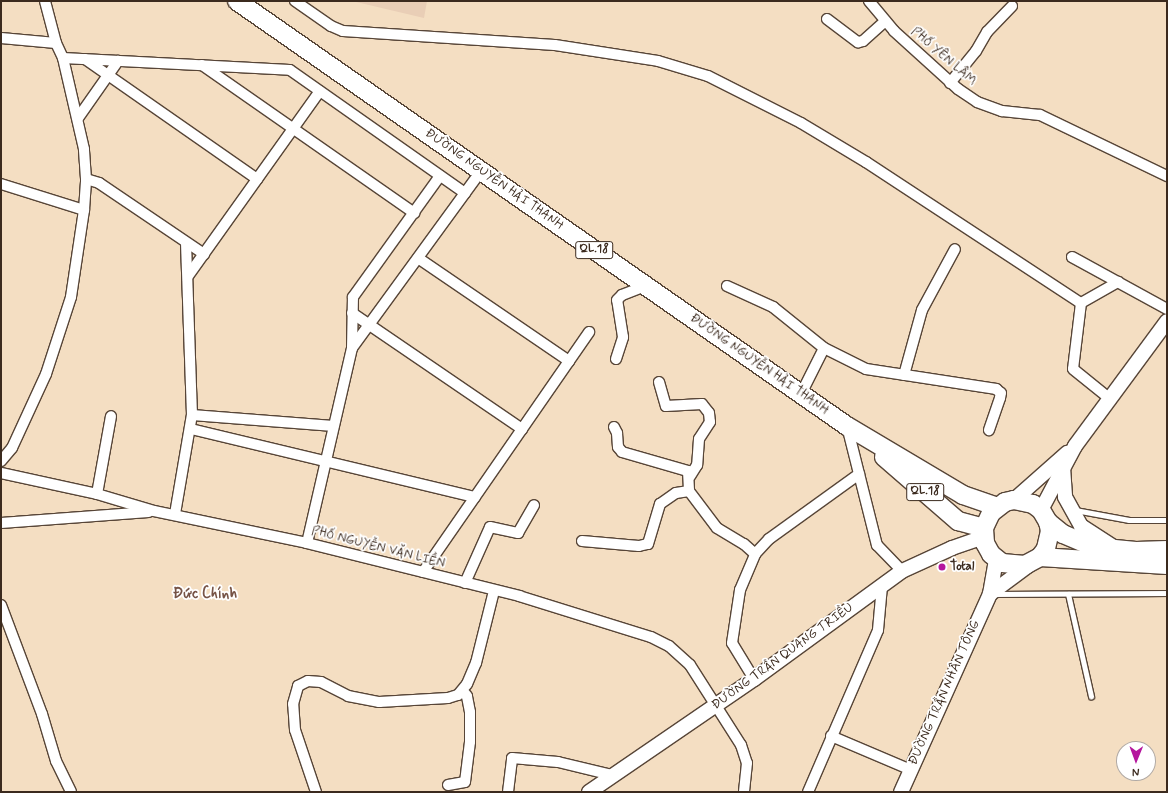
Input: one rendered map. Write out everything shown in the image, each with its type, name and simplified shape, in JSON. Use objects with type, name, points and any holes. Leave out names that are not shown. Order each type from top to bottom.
[{"type":"highway","name":"ĐƯỜNG NGUYỄN HẢI THANH","points":[[237,1],[874,444],[884,456],[958,521],[984,532]]},
{"type":"highway","name":"ĐƯỜNG NGUYỄN HẢI THANH","points":[[874,444],[887,448],[963,495],[997,507]]},
{"type":"highway","points":[[1167,550],[1094,547],[1063,534],[1045,516],[1024,501],[1014,500],[997,507],[986,520],[984,532],[987,549],[996,559],[1018,567],[1037,560],[1167,565]]},
{"type":"highway","points":[[1037,560],[1049,541],[1045,516]]},
{"type":"street","points":[[1,462],[12,448],[46,374],[71,297],[84,210],[86,179],[78,118],[63,58],[56,43],[46,1]]},
{"type":"street","points":[[295,1],[331,26],[343,30],[555,46],[658,60],[708,76],[801,123],[866,162],[1081,303]]},
{"type":"street","name":"PHỐ YÊN LÂM","points":[[869,1],[884,21],[950,83],[978,102],[1002,111],[1040,115],[1167,176]]},
{"type":"street","points":[[950,83],[976,51],[987,32],[1012,6]]},
{"type":"street","points":[[827,19],[858,42],[863,41],[884,21]]},
{"type":"street","points":[[1,38],[56,43]]},
{"type":"street","points":[[63,58],[290,70],[465,193]]},
{"type":"street","points":[[84,59],[257,179]]},
{"type":"street","points":[[78,118],[118,61]]},
{"type":"street","points":[[202,66],[414,213]]},
{"type":"street","points":[[188,276],[320,91]]},
{"type":"street","points":[[352,348],[481,171]]},
{"type":"street","points":[[307,543],[352,348],[353,297],[440,176]]},
{"type":"street","points":[[86,179],[99,183],[204,254]]},
{"type":"street","points":[[1,184],[84,210]]},
{"type":"street","points":[[175,514],[191,429],[192,415],[186,242]]},
{"type":"street","points":[[904,375],[922,310],[955,250]]},
{"type":"street","points":[[1072,257],[1167,309]]},
{"type":"street","points":[[418,258],[569,361]]},
{"type":"street","points":[[1081,303],[1118,282]]},
{"type":"street","points":[[616,359],[622,337],[616,300],[622,295],[646,286]]},
{"type":"street","points":[[727,286],[773,307],[824,348],[866,370],[999,391],[1000,398],[990,430]]},
{"type":"street","points":[[1081,303],[1073,369],[1110,399]]},
{"type":"street","points":[[352,313],[522,429]]},
{"type":"street","points":[[1045,516],[1063,466],[1075,446],[1167,321]]},
{"type":"street","points":[[423,572],[590,332]]},
{"type":"street","points":[[801,394],[824,348]]},
{"type":"street","points":[[659,382],[666,406],[702,404],[709,413],[710,422],[699,439],[697,464],[690,476],[689,491],[717,528],[744,544],[755,554]]},
{"type":"street","points":[[192,415],[334,426]]},
{"type":"street","points":[[97,494],[111,416]]},
{"type":"street","points":[[847,426],[877,545],[902,572]]},
{"type":"street","points":[[614,427],[617,433],[618,447],[622,452],[685,470],[690,476]]},
{"type":"street","points":[[191,429],[475,497]]},
{"type":"street","points":[[1014,500],[1075,446]]},
{"type":"street","points":[[1063,466],[1066,497],[1081,526],[1115,549]]},
{"type":"street","name":"PHỐ NGUYỄN VĂN LIỀN","points":[[1,473],[97,494],[154,511],[175,514],[307,543],[423,572],[533,600],[651,637],[681,656],[716,706],[745,752],[748,772],[744,792]]},
{"type":"street","points":[[754,679],[732,643],[740,590],[755,554],[769,538],[859,474]]},
{"type":"street","points":[[582,541],[639,546],[648,544],[660,504],[676,493],[689,491]]},
{"type":"street","points":[[465,583],[490,527],[518,534],[534,505]]},
{"type":"street","points":[[1,523],[154,511]]},
{"type":"street","name":"ĐƯỜNG TRẦN QUANG TRIỀU","points":[[589,792],[716,706],[902,572],[984,532]]},
{"type":"street","name":"ĐƯỜNG TRẦN NHÂN TÔNG","points":[[901,792],[990,594],[996,559]]},
{"type":"street","name":"ĐƯỜNG TRẦN NHÂN TÔNG","points":[[990,594],[1037,560]]},
{"type":"street","points":[[808,792],[878,630],[882,586]]},
{"type":"street","points":[[316,792],[304,763],[295,730],[293,704],[298,686],[308,681],[321,682],[348,696],[379,702],[448,698],[463,692],[476,663],[494,591]]},
{"type":"street","points":[[1,605],[42,714],[56,761],[71,792]]},
{"type":"street","points":[[448,785],[465,782],[470,726],[470,704],[463,692]]},
{"type":"street","points":[[831,736],[911,770]]},
{"type":"street","points":[[508,792],[512,758],[558,762],[612,775]]},
{"type":"lane","points":[[1073,509],[1129,520],[1167,520]]},
{"type":"lane","points":[[990,594],[1167,593]]},
{"type":"lane","points":[[1068,594],[1091,696]]},
{"type":"shaded area","points":[[352,1],[427,1],[424,18]]},
{"type":"place","name":"Total","points":[[942,567]]},
{"type":"district","name":"Đức Chính","points":[[205,595]]}]
